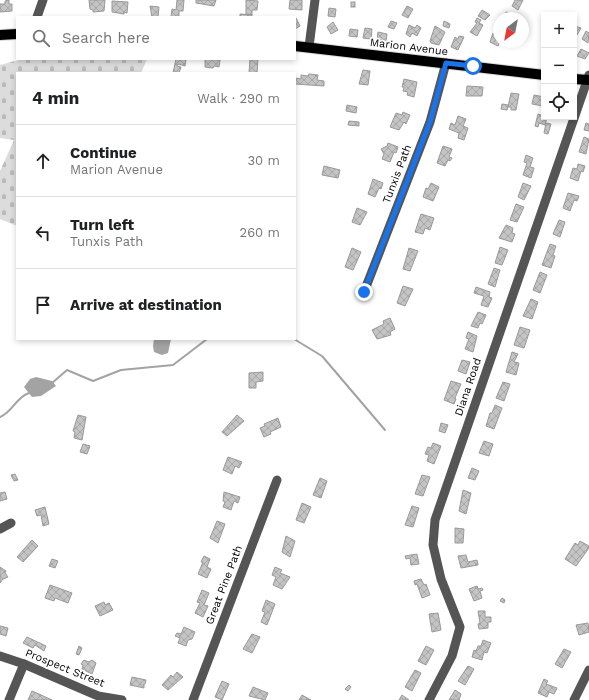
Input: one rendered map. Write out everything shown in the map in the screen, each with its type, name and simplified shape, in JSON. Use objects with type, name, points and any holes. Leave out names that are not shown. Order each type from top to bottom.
[{"type":"main road","points":[[0,35],[16,34]]},
{"type":"main road","name":"Marion Avenue","points":[[296,46],[541,75]]},
{"type":"main road","points":[[577,79],[588,79]]},
{"type":"street","points":[[37,16],[43,0]]},
{"type":"street","points":[[309,47],[316,0]]},
{"type":"street","name":"Tunxis Path","points":[[364,292],[430,122],[446,63]]},
{"type":"street","name":"Diana Road","points":[[429,700],[452,656],[460,627],[441,578],[433,545],[435,520],[588,79]]},
{"type":"street","name":"Great Pine Path","points":[[193,700],[277,480]]},
{"type":"street","points":[[0,529],[11,523]]},
{"type":"street","name":"Prospect Street","points":[[0,656],[24,664],[98,696],[122,700]]},
{"type":"street","points":[[10,700],[24,664]]},
{"type":"street","points":[[574,700],[589,670]]},
{"type":"green space","points":[[18,60],[147,60],[141,72],[16,72],[16,226],[0,219],[0,171],[14,140],[0,138],[0,65]]},
{"type":"shaded area","points":[[154,340],[171,340],[168,353],[162,355],[154,352]]},
{"type":"shaded area","points":[[36,377],[52,381],[56,386],[41,396],[32,397],[24,387],[30,379]]},
{"type":"building","points":[[9,0],[9,4],[12,4],[12,11],[0,12],[0,4],[5,4],[5,1]]},
{"type":"building","points":[[89,0],[105,0],[104,11],[93,12],[93,10],[90,9]]},
{"type":"building","points":[[177,0],[184,0],[183,11],[179,11],[179,16],[171,16],[172,9],[176,10]]},
{"type":"building","points":[[196,0],[216,0],[214,6],[196,3]]},
{"type":"building","points":[[246,0],[258,1],[257,10],[252,10],[252,15],[246,14]]},
{"type":"building","points":[[290,0],[302,0],[302,10],[289,9]]},
{"type":"building","points":[[515,0],[523,0],[518,10],[512,6]]},
{"type":"building","points":[[112,1],[128,2],[127,13],[112,12]]},
{"type":"building","points":[[351,2],[355,2],[355,7],[351,7]]},
{"type":"building","points":[[150,6],[159,7],[158,16],[152,16]]},
{"type":"building","points":[[407,6],[413,9],[408,18],[402,15]]},
{"type":"building","points":[[329,8],[336,9],[335,17],[328,16]]},
{"type":"building","points":[[482,10],[490,15],[485,20],[478,16]]},
{"type":"building","points":[[240,14],[252,15],[252,16],[240,16]]},
{"type":"building","points":[[296,18],[300,26],[296,28]]},
{"type":"building","points":[[477,18],[481,20],[479,23],[483,25],[477,36],[470,32],[477,23],[475,22]]},
{"type":"building","points":[[391,21],[397,23],[394,29],[388,27]]},
{"type":"building","points":[[444,21],[450,24],[449,28],[443,26]]},
{"type":"building","points":[[333,22],[338,30],[331,34],[327,27]]},
{"type":"building","points":[[409,25],[415,28],[417,25],[421,28],[417,36],[412,33],[410,37],[406,34]]},
{"type":"building","points":[[435,26],[445,32],[439,45],[431,43],[430,41]]},
{"type":"building","points":[[577,27],[581,28],[577,35]]},
{"type":"building","points":[[365,28],[372,29],[371,39],[363,38]]},
{"type":"building","points":[[350,29],[358,30],[357,37],[349,36]]},
{"type":"building","points":[[586,31],[589,33],[588,43],[582,39]]},
{"type":"building","points":[[378,32],[387,34],[386,41],[377,40]]},
{"type":"building","points":[[493,33],[493,44],[490,42]]},
{"type":"building","points":[[459,36],[464,37],[458,50],[451,47],[455,37],[458,39]]},
{"type":"building","points":[[581,49],[589,53],[585,59],[577,56]]},
{"type":"building","points":[[176,60],[186,60],[185,66],[178,64],[177,66],[181,67],[179,72],[173,72]]},
{"type":"building","points":[[205,60],[220,60],[219,67],[205,67]]},
{"type":"building","points":[[250,60],[258,60],[257,72],[249,72]]},
{"type":"building","points":[[363,70],[370,71],[368,85],[359,84]]},
{"type":"building","points":[[309,74],[318,75],[317,80],[324,81],[324,86],[296,84],[296,78],[301,79],[301,75],[308,76]]},
{"type":"building","points":[[404,79],[417,82],[414,97],[407,95],[408,92],[403,91],[404,87],[402,87]]},
{"type":"building","points":[[467,86],[483,87],[482,96],[466,96]]},
{"type":"building","points":[[511,93],[519,94],[516,110],[511,110],[511,107],[508,107]]},
{"type":"building","points":[[534,95],[541,96],[541,106],[532,104]]},
{"type":"building","points":[[502,104],[508,105],[507,110],[501,109]]},
{"type":"building","points":[[347,105],[357,107],[356,113],[346,111]]},
{"type":"building","points":[[403,112],[410,115],[406,124],[404,122],[399,130],[390,127],[396,113],[402,115]]},
{"type":"building","points":[[538,114],[541,115],[541,120],[546,120],[545,125],[539,123],[538,127],[535,126]]},
{"type":"building","points":[[458,116],[466,119],[463,126],[468,128],[464,140],[458,138],[459,133],[449,129],[451,123],[455,125]]},
{"type":"building","points":[[349,121],[359,122],[359,126],[348,125]]},
{"type":"building","points":[[546,123],[551,124],[548,134],[544,133]]},
{"type":"building","points":[[586,123],[589,124],[589,131],[584,130]]},
{"type":"building","points":[[584,137],[589,139],[586,154],[579,152]]},
{"type":"building","points":[[388,143],[398,147],[390,162],[382,159],[384,154],[381,149],[387,146]]},
{"type":"building","points":[[443,146],[452,149],[449,157],[452,158],[450,161],[448,160],[445,166],[437,163]]},
{"type":"building","points":[[526,155],[533,158],[530,167],[534,168],[531,178],[523,175],[527,163],[524,162]]},
{"type":"building","points":[[578,164],[585,166],[583,172],[581,171],[578,181],[570,178],[573,168],[577,169]]},
{"type":"building","points":[[324,166],[340,170],[338,178],[322,175]]},
{"type":"building","points":[[373,179],[383,183],[381,189],[379,188],[375,197],[368,194]]},
{"type":"building","points":[[431,183],[439,187],[433,201],[423,197],[426,188],[428,189]]},
{"type":"building","points":[[523,183],[531,186],[524,200],[518,197]]},
{"type":"building","points":[[568,193],[579,196],[577,201],[574,200],[570,211],[563,208]]},
{"type":"building","points":[[516,204],[524,207],[517,222],[510,220]]},
{"type":"building","points":[[357,208],[367,212],[360,225],[352,222]]},
{"type":"building","points":[[421,214],[434,218],[430,230],[425,228],[423,234],[415,232]]},
{"type":"building","points":[[559,220],[565,222],[560,237],[553,234]]},
{"type":"building","points":[[506,225],[513,228],[512,233],[515,234],[512,242],[499,238]]},
{"type":"building","points":[[550,244],[556,246],[553,255],[555,256],[551,268],[542,265]]},
{"type":"building","points":[[500,247],[508,250],[502,265],[495,263]]},
{"type":"building","points":[[352,248],[361,252],[353,270],[345,267]]},
{"type":"building","points":[[409,248],[418,251],[410,271],[403,269]]},
{"type":"building","points":[[494,268],[500,270],[495,287],[488,284]]},
{"type":"building","points":[[540,272],[547,275],[540,293],[533,290]]},
{"type":"building","points":[[403,286],[413,289],[405,306],[397,303]]},
{"type":"building","points":[[476,287],[490,292],[489,297],[492,298],[488,307],[481,305],[484,296],[474,293]]},
{"type":"building","points":[[531,299],[538,302],[532,319],[523,316]]},
{"type":"building","points":[[478,312],[486,315],[482,324],[480,323],[478,328],[471,326]]},
{"type":"building","points":[[390,318],[395,329],[390,332],[391,335],[377,339],[372,330],[384,324],[383,321]]},
{"type":"building","points":[[520,327],[530,330],[524,348],[514,345]]},
{"type":"building","points":[[468,332],[477,336],[473,352],[465,349],[469,339],[466,338]]},
{"type":"building","points":[[512,352],[518,354],[514,362],[519,363],[516,375],[506,372]]},
{"type":"building","points":[[462,360],[470,362],[466,374],[458,371]]},
{"type":"building","points":[[263,372],[263,381],[256,382],[256,388],[249,388],[249,373]]},
{"type":"building","points":[[451,381],[461,384],[454,404],[444,400]]},
{"type":"building","points":[[503,382],[510,384],[504,401],[496,398]]},
{"type":"building","points":[[495,405],[502,408],[494,429],[486,426],[490,413],[492,413]]},
{"type":"building","points":[[78,415],[86,417],[82,440],[74,438],[75,432],[73,431]]},
{"type":"building","points":[[237,415],[244,421],[227,436],[222,432]]},
{"type":"building","points":[[278,418],[281,427],[270,432],[271,434],[264,437],[260,428],[265,426],[264,424]]},
{"type":"building","points":[[441,423],[448,425],[445,433],[439,431]]},
{"type":"building","points":[[484,441],[493,444],[489,456],[479,453]]},
{"type":"building","points":[[433,443],[441,446],[434,464],[427,461],[429,455],[425,454],[428,447],[431,448]]},
{"type":"building","points":[[83,444],[90,446],[87,454],[80,452]]},
{"type":"building","points":[[228,457],[242,462],[239,468],[235,466],[232,474],[223,470]]},
{"type":"building","points":[[472,468],[479,471],[475,480],[468,478]]},
{"type":"building","points":[[15,474],[18,480],[14,481],[11,475]]},
{"type":"building","points":[[422,475],[430,477],[423,496],[415,494]]},
{"type":"building","points":[[320,478],[327,481],[321,498],[313,495]]},
{"type":"building","points":[[463,490],[471,493],[466,514],[459,511]]},
{"type":"building","points":[[5,492],[7,499],[0,501],[0,493]]},
{"type":"building","points":[[224,492],[240,497],[238,503],[234,501],[231,510],[223,507],[225,502],[223,501]]},
{"type":"building","points":[[302,503],[311,507],[304,523],[296,520]]},
{"type":"building","points":[[412,506],[419,508],[413,527],[405,525]]},
{"type":"building","points":[[45,507],[49,524],[43,526],[41,515],[37,516],[35,510]]},
{"type":"building","points":[[217,521],[225,524],[218,543],[210,538]]},
{"type":"building","points":[[455,528],[464,529],[463,543],[455,543]]},
{"type":"building","points":[[286,536],[295,541],[290,557],[282,552]]},
{"type":"building","points":[[32,540],[38,546],[23,562],[17,557]]},
{"type":"building","points":[[580,541],[589,546],[589,548],[576,566],[565,559],[575,543],[578,545]]},
{"type":"building","points":[[417,554],[419,564],[411,565],[410,558],[406,559],[405,556]]},
{"type":"building","points":[[466,555],[468,562],[477,560],[478,565],[461,568],[458,556]]},
{"type":"building","points":[[204,556],[210,559],[207,567],[211,569],[207,578],[198,574]]},
{"type":"building","points":[[52,559],[58,561],[55,568],[49,566]]},
{"type":"building","points":[[0,567],[6,571],[5,573],[8,577],[3,579],[0,583]]},
{"type":"building","points":[[275,567],[282,570],[280,573],[290,577],[282,589],[273,585],[276,577],[272,575]]},
{"type":"building","points":[[421,579],[424,585],[426,584],[430,595],[422,598],[417,584],[415,585],[414,581]]},
{"type":"building","points":[[50,585],[72,593],[68,603],[55,598],[54,601],[45,598]]},
{"type":"building","points":[[477,586],[478,589],[482,588],[483,590],[480,591],[482,598],[474,601],[469,589]]},
{"type":"building","points":[[202,590],[209,593],[204,605],[208,606],[203,617],[195,613],[200,603],[197,602]]},
{"type":"building","points":[[502,598],[505,600],[504,603],[500,601]]},
{"type":"building","points":[[266,600],[275,604],[267,625],[261,622],[265,612],[262,611]]},
{"type":"building","points":[[104,602],[105,605],[109,603],[113,610],[100,616],[95,606]]},
{"type":"building","points":[[478,611],[485,611],[485,617],[491,617],[491,622],[488,622],[488,628],[479,629],[478,624],[480,623]]},
{"type":"building","points":[[438,613],[441,630],[432,632],[429,614]]},
{"type":"building","points":[[588,623],[589,632],[579,635],[576,625]]},
{"type":"building","points":[[0,626],[8,628],[6,636],[0,634]]},
{"type":"building","points":[[184,627],[195,632],[192,639],[188,640],[186,646],[178,643],[180,638],[175,636],[177,633],[181,634]]},
{"type":"building","points":[[252,634],[260,637],[252,653],[243,649]]},
{"type":"building","points":[[27,637],[46,646],[44,651],[35,645],[33,648],[23,643]]},
{"type":"building","points":[[483,640],[491,643],[487,653],[484,652],[482,660],[472,657],[474,650],[476,651],[478,646],[481,646]]},
{"type":"building","points":[[79,646],[82,648],[79,655],[76,654]]},
{"type":"building","points":[[426,646],[434,650],[426,665],[418,661]]},
{"type":"building","points":[[564,649],[571,652],[562,668],[555,664]]},
{"type":"building","points":[[84,660],[89,662],[92,660],[96,663],[92,674],[82,669],[83,665],[81,664]]},
{"type":"building","points":[[468,666],[474,669],[465,685],[458,681]]},
{"type":"building","points":[[415,670],[421,673],[412,691],[405,687]]},
{"type":"building","points":[[177,672],[183,677],[168,690],[162,685],[171,675],[173,677]]},
{"type":"building","points":[[132,677],[146,680],[145,684],[143,685],[144,688],[130,685]]},
{"type":"building","points":[[544,679],[548,681],[546,684],[557,688],[554,694],[549,692],[547,697],[538,693]]},
{"type":"building","points":[[222,681],[229,684],[222,700],[215,697]]},
{"type":"building","points":[[349,685],[351,687],[348,691],[345,689]]},
{"type":"building","points":[[253,687],[268,693],[265,700],[249,696]]},
{"type":"building","points":[[455,690],[461,694],[459,700],[449,700]]},
{"type":"building","points":[[32,691],[39,694],[52,700],[28,700]]},
{"type":"building","points":[[302,695],[311,700],[299,700]]},
{"type":"building","points":[[402,695],[409,700],[399,700]]},
{"type":"waterway","points":[[51,384],[67,370],[93,381],[121,370],[173,365],[206,340]]},
{"type":"waterway","points":[[296,340],[322,356],[385,430]]},
{"type":"waterway","points":[[0,417],[8,412],[21,398],[29,393]]},
{"type":"route","points":[[364,292],[430,122],[446,63],[473,66]]}]
